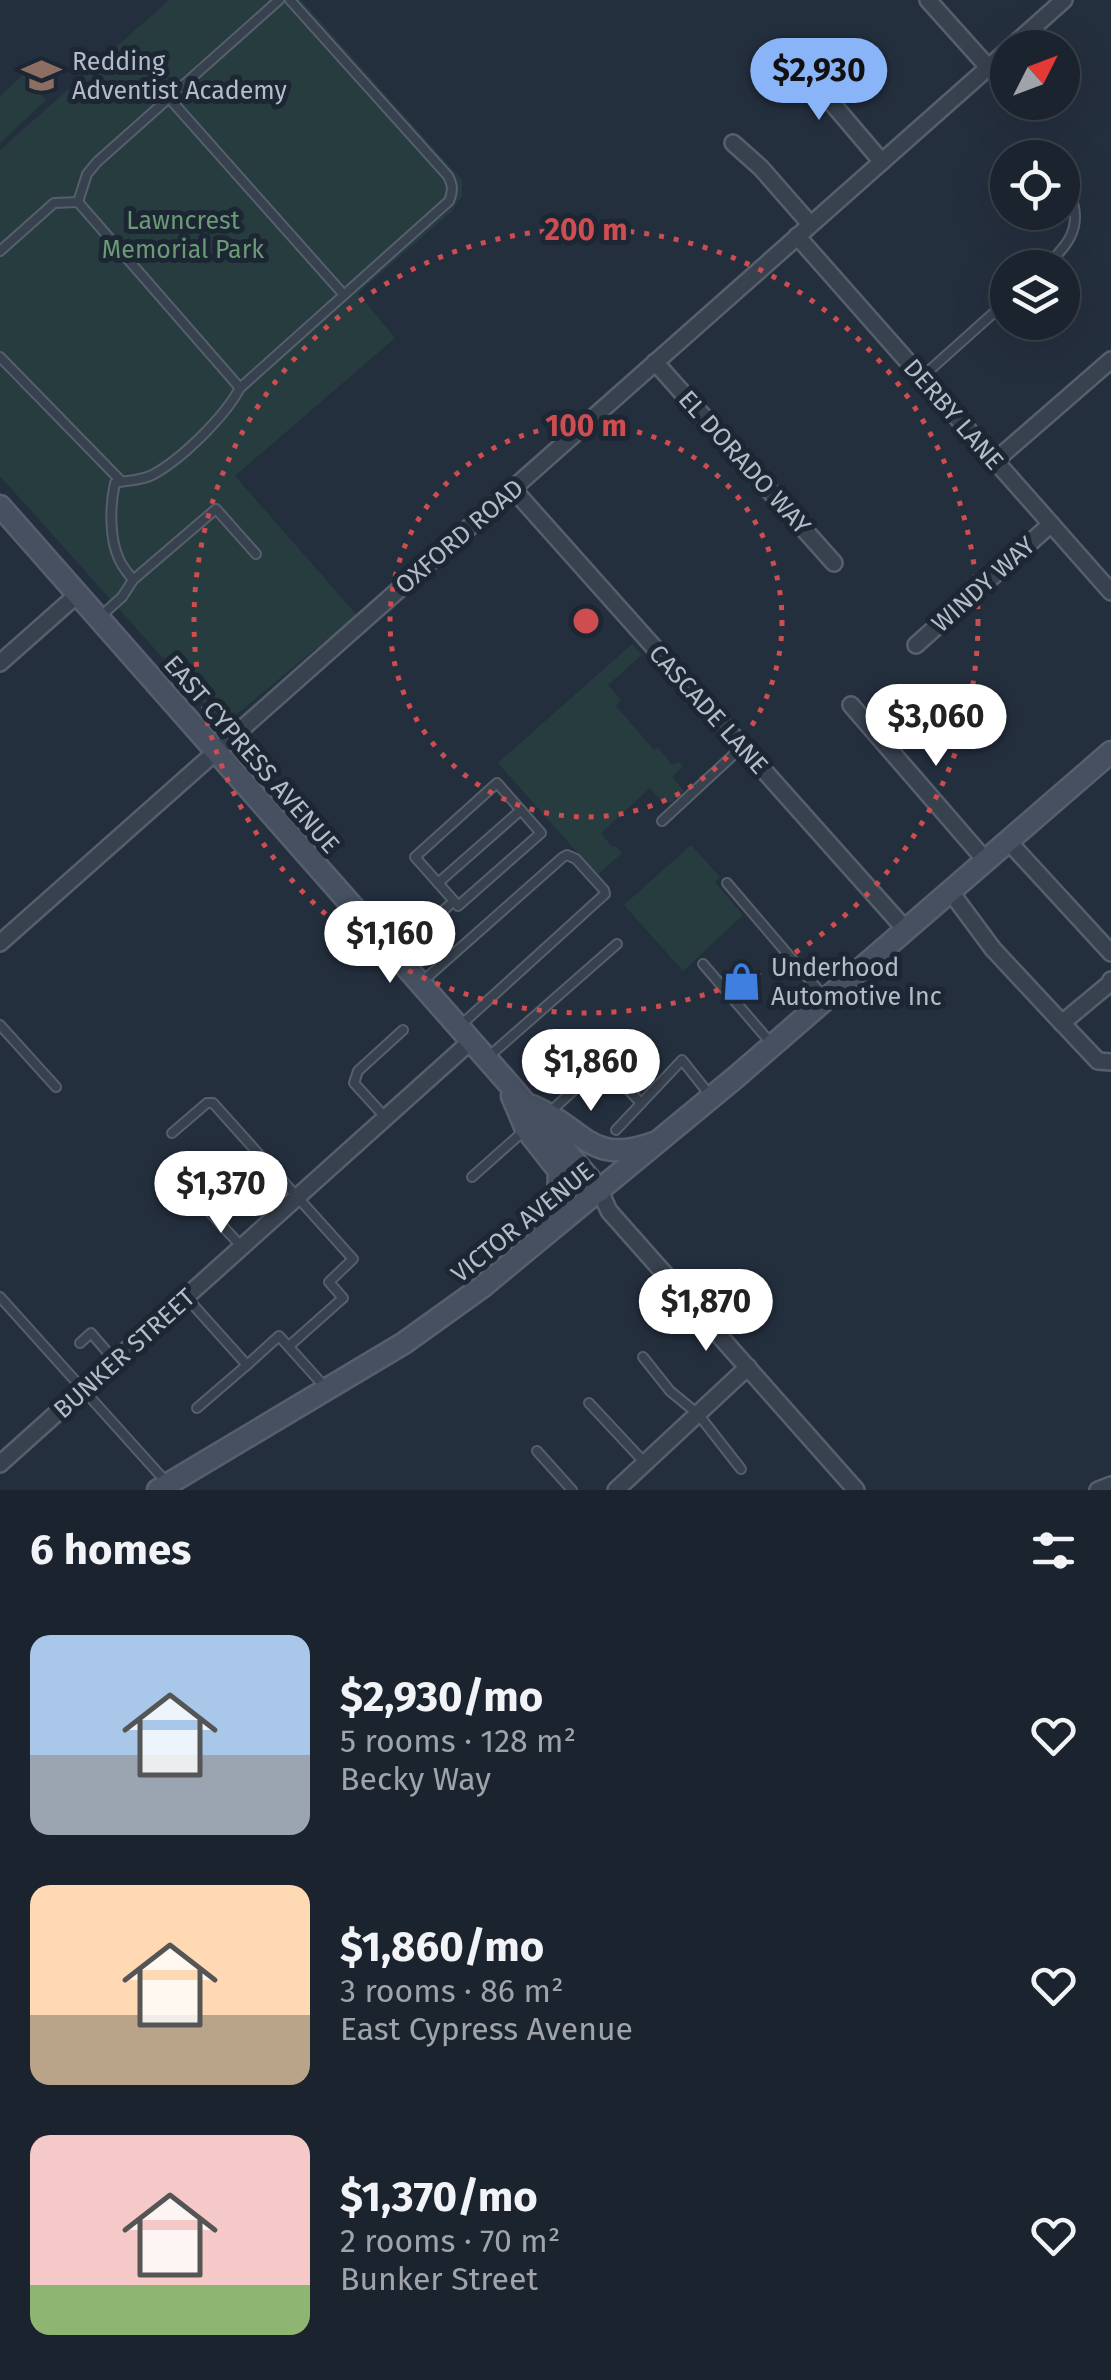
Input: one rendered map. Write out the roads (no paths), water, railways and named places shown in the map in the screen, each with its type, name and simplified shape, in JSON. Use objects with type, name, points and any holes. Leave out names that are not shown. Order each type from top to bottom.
[{"type":"main road","name":"EAST CYPRESS AVENUE","points":[[0,506],[600,1191]]},
{"type":"main road","name":"VICTOR AVENUE","points":[[161,1488],[456,1308],[712,1098],[1111,752]]},
{"type":"main road","points":[[509,1084],[526,1130],[559,1170],[558,1205],[538,1242]]},
{"type":"main road","points":[[526,1104],[549,1113],[601,1148],[628,1150],[661,1141]]},
{"type":"street","points":[[928,0],[988,67]]},
{"type":"street","name":"OXFORD ROAD","points":[[1030,30],[1064,0]]},
{"type":"street","points":[[806,59],[809,76],[882,162]]},
{"type":"street","name":"OXFORD ROAD","points":[[0,943],[988,67]]},
{"type":"street","points":[[733,143],[810,224]]},
{"type":"street","name":"DERBY LANE","points":[[797,236],[1111,592]]},
{"type":"street","points":[[996,460],[1111,360]]},
{"type":"street","name":"EL DORADO WAY","points":[[655,362],[834,563]]},
{"type":"street","name":"CASCADE LANE","points":[[513,490],[906,930]]},
{"type":"street","name":"WINDY WAY","points":[[916,645],[1051,524]]},
{"type":"street","points":[[0,663],[78,594]]},
{"type":"street","points":[[851,705],[986,861]]},
{"type":"street","points":[[1008,841],[1111,953]]},
{"type":"street","points":[[950,892],[993,948],[1062,1023],[1098,1061],[1111,1062]]},
{"type":"street","points":[[1062,1023],[1111,980]]},
{"type":"street","name":"BUNKER STREET","points":[[0,1464],[386,1118],[465,1034]]},
{"type":"street","name":"EAST CYPRESS AVENUE","points":[[600,1191],[608,1210],[856,1490]]},
{"type":"street","points":[[616,1490],[748,1367]]},
{"type":"street","points":[[1098,1490],[1111,1485]]},
{"type":"lane","points":[[78,202],[92,168],[279,0]]},
{"type":"lane","points":[[134,580],[117,556],[112,521],[115,483],[141,480],[168,464],[222,415],[240,388],[448,201],[452,192],[448,176],[290,0]]},
{"type":"lane","points":[[169,98],[344,295]]},
{"type":"lane","points":[[0,251],[54,203],[78,202]]},
{"type":"lane","points":[[78,202],[240,388]]},
{"type":"lane","points":[[922,377],[990,316]]},
{"type":"lane","points":[[0,357],[121,482]]},
{"type":"lane","points":[[98,618],[134,580],[216,509],[256,554]]},
{"type":"lane","points":[[662,821],[742,746]]},
{"type":"lane","points":[[498,784],[541,833],[458,906],[438,883],[414,857],[498,784]]},
{"type":"lane","points":[[438,883],[521,810]]},
{"type":"lane","points":[[420,984],[563,857],[572,856],[600,886],[605,894],[601,899],[465,1034]]},
{"type":"lane","points":[[728,883],[826,998]]},
{"type":"lane","points":[[394,954],[454,901]]},
{"type":"lane","points":[[487,1058],[617,944]]},
{"type":"lane","points":[[703,964],[773,1045]]},
{"type":"lane","points":[[0,1024],[56,1087]]},
{"type":"lane","points":[[386,1118],[354,1084],[355,1077],[404,1030]]},
{"type":"lane","points":[[616,1130],[682,1060],[712,1098]]},
{"type":"lane","points":[[549,1113],[604,1063],[642,1103]]},
{"type":"lane","points":[[172,1132],[207,1102],[213,1103],[353,1259],[329,1282],[343,1298],[289,1346]]},
{"type":"lane","points":[[472,1177],[526,1130]]},
{"type":"lane","points":[[167,1166],[242,1247]]},
{"type":"lane","points":[[0,1297],[84,1390],[161,1488]]},
{"type":"lane","points":[[187,1298],[246,1365]]},
{"type":"lane","points":[[80,1343],[90,1333],[115,1361]]},
{"type":"lane","points":[[197,1408],[279,1336],[326,1389]]},
{"type":"lane","points":[[643,1357],[670,1391],[698,1414],[740,1469]]},
{"type":"lane","points":[[589,1403],[645,1463]]},
{"type":"lane","points":[[537,1451],[572,1490]]},
{"type":"place","name":"Redding Adventist Academy","points":[[42,75]]},
{"type":"place","name":"Underhood Automotive Inc","points":[[741,981]]},
{"type":"park label","name":"Lawncrest Memorial Park","points":[[183,234]]}]
